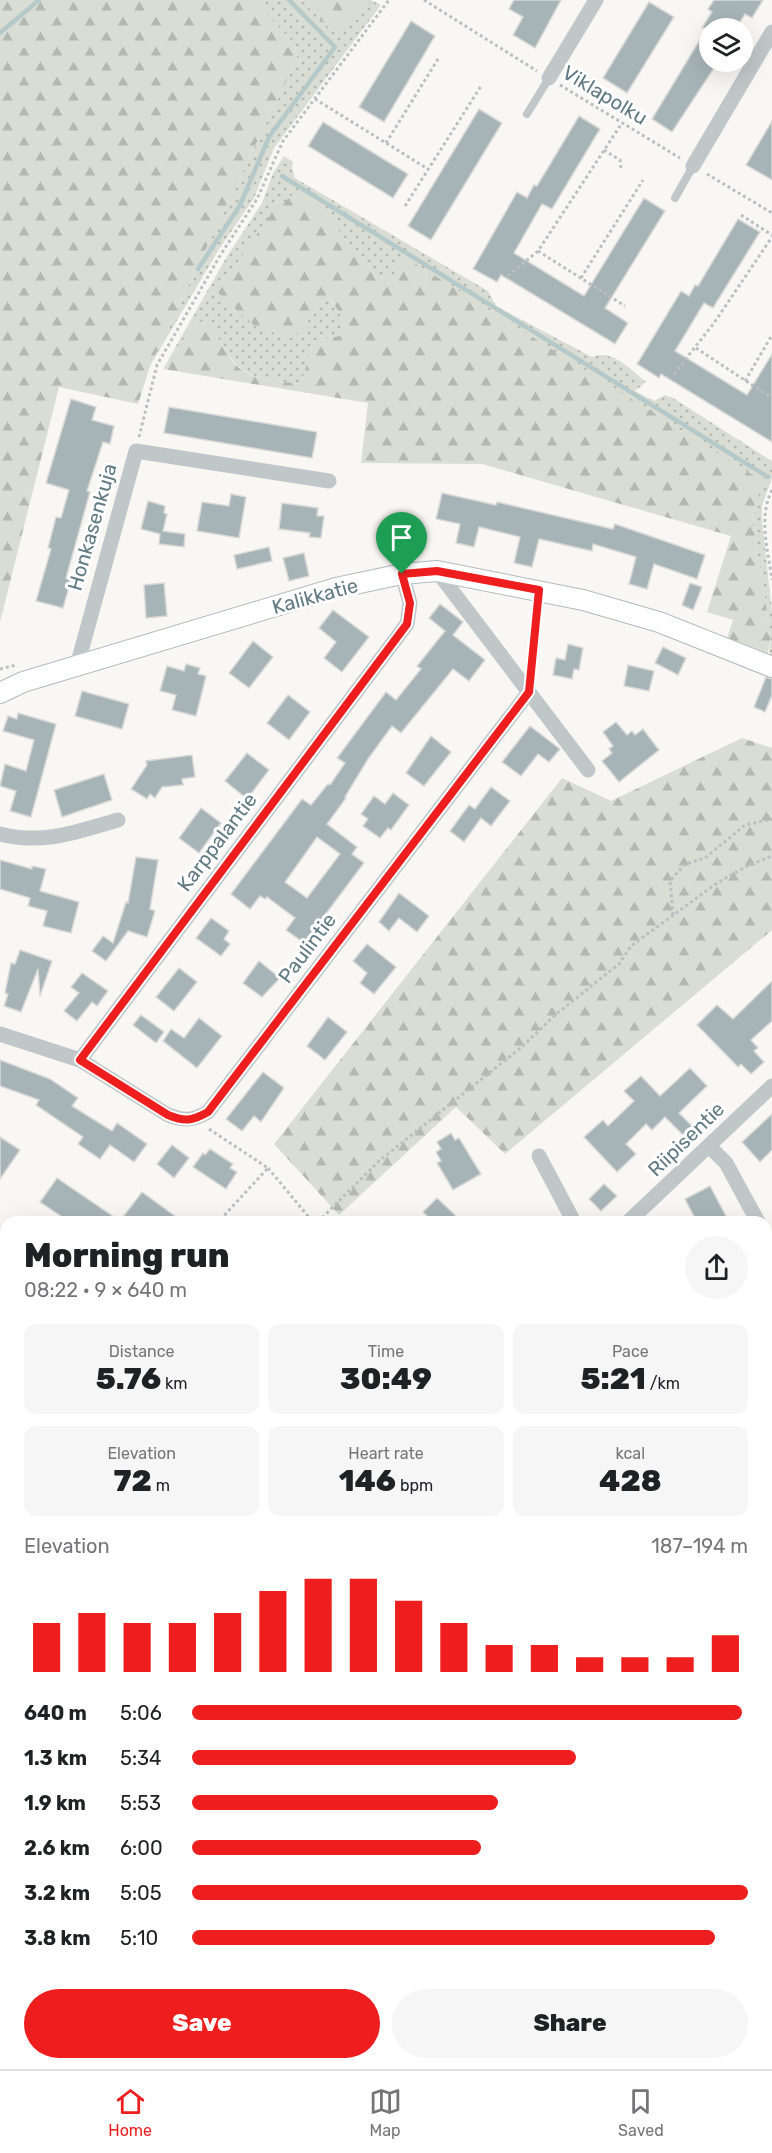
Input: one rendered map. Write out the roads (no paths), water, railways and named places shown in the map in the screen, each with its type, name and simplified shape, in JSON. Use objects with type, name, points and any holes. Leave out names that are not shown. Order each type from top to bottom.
[{"type":"street","points":[[549,78],[596,0]]},
{"type":"street","points":[[693,166],[772,32]]},
{"type":"street","name":"Honkasenkuja","points":[[77,666],[136,451],[330,481]]},
{"type":"street","points":[[437,571],[588,770]]},
{"type":"street","name":"Kalikkatie","points":[[0,693],[22,682],[336,588],[402,574],[437,571],[539,590],[659,622],[772,667]]},
{"type":"street","name":"Karppalantie","points":[[80,1060],[407,624],[410,603],[402,574]]},
{"type":"street","name":"Paulintie","points":[[80,1060],[168,1115],[184,1121],[195,1120],[208,1112],[529,692]]},
{"type":"street","points":[[0,834],[19,839],[51,839],[118,820]]},
{"type":"street","points":[[0,1034],[80,1060]]},
{"type":"street","name":"Riipisentie","points":[[634,1216],[772,1086]]},
{"type":"street","points":[[710,1146],[726,1163],[755,1216]]},
{"type":"street","points":[[539,1156],[571,1216]]},
{"type":"lane","points":[[527,114],[549,78]]},
{"type":"lane","points":[[675,198],[693,166]]},
{"type":"waterway","points":[[0,33],[39,0]]},
{"type":"waterway","points":[[198,269],[240,205],[269,137],[335,47],[289,0]]},
{"type":"waterway","points":[[282,176],[768,477]]}]
